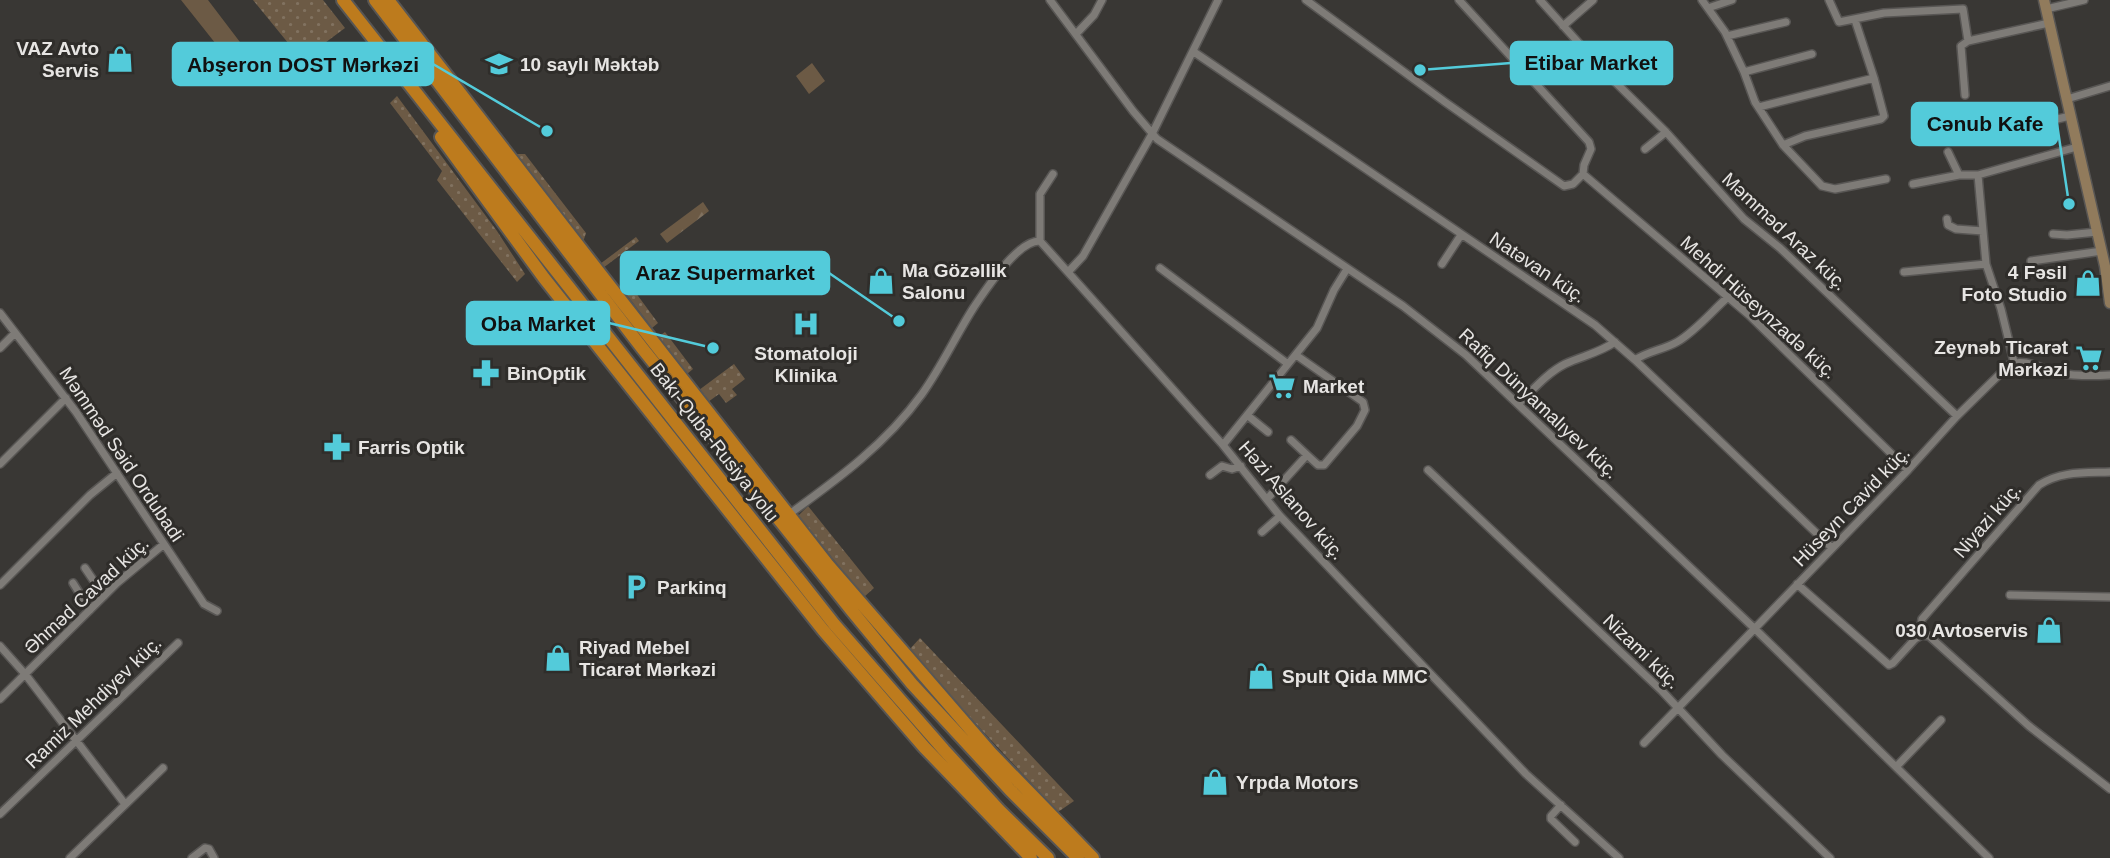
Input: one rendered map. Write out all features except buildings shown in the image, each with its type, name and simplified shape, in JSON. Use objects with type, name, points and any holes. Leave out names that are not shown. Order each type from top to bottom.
[{"type":"highway","name":"Bakı-Quba-Rusiya yolu","points":[[343,0],[834,624],[944,750],[1048,858]]},
{"type":"highway","name":"Bakı-Quba-Rusiya yolu","points":[[374,0],[642,348],[877,643],[1010,790],[1078,858]]},
{"type":"highway","points":[[388,0],[788,515],[862,606],[991,753],[1093,858]]},
{"type":"highway","points":[[409,86],[450,151],[544,278],[823,630],[924,747],[1031,858]]},
{"type":"main road","points":[[2045,5],[2097,232],[2108,265],[2110,303]]},
{"type":"street","name":"Rafiq Dünyamalıyev küç.","points":[[1050,0],[1152,134],[1440,333],[1518,403],[1754,628],[1989,858]]},
{"type":"street","points":[[1076,34],[1094,15],[1102,0]]},
{"type":"street","points":[[1069,271],[1083,256],[1152,134],[1218,0]]},
{"type":"street","points":[[1306,0],[1564,186],[1573,184],[1583,174],[1591,149],[1589,142],[1459,0]]},
{"type":"street","points":[[1318,9],[1322,0]]},
{"type":"street","name":"Məmməd Araz küç.","points":[[1541,0],[1744,219],[1780,248],[1957,416]]},
{"type":"street","points":[[1563,26],[1593,0]]},
{"type":"street","points":[[1702,0],[1727,36],[1759,107],[1783,145],[1822,186],[1828,189],[1886,179]]},
{"type":"street","points":[[1708,8],[1732,0]]},
{"type":"street","points":[[1829,0],[1839,22],[1884,12],[1963,9]]},
{"type":"street","points":[[1905,0],[1906,10]]},
{"type":"street","points":[[1960,0],[1968,41]]},
{"type":"street","points":[[2045,5],[2084,0]]},
{"type":"street","points":[[1783,145],[1805,136],[1881,119],[1884,116],[1856,20]]},
{"type":"street","points":[[1727,36],[1786,22]]},
{"type":"street","points":[[1965,95],[1961,46],[1968,41],[2049,23]]},
{"type":"street","name":"Natəvan küç.","points":[[1194,52],[1571,307],[1635,360],[1832,548]]},
{"type":"street","points":[[1744,72],[1812,54]]},
{"type":"street","points":[[1759,107],[1874,78]]},
{"type":"street","points":[[2067,99],[2110,86]]},
{"type":"street","points":[[2007,131],[2070,116]]},
{"type":"street","points":[[1645,149],[1666,132]]},
{"type":"street","points":[[1913,184],[1959,175],[1978,176],[2077,147]]},
{"type":"street","points":[[1948,152],[1959,175]]},
{"type":"street","points":[[788,515],[846,473],[884,439],[923,392],[958,330],[989,286],[1028,243],[1041,241],[1040,194],[1053,174]]},
{"type":"street","name":"Mehdi Hüseynzadə küç.","points":[[1583,174],[1728,297],[1908,470]]},
{"type":"street","points":[[1978,176],[1986,264],[2014,362],[2058,373],[2110,375]]},
{"type":"street","points":[[1947,219],[1948,225],[1956,229],[1983,230]]},
{"type":"street","points":[[2053,234],[2079,235],[2097,232]]},
{"type":"street","points":[[1442,264],[1461,235]]},
{"type":"street","name":"Həzi Aslanov küç.","points":[[1041,241],[1223,445],[1279,516],[1502,749],[1619,858]]},
{"type":"street","points":[[2031,261],[2102,251]]},
{"type":"street","points":[[1904,272],[1986,264]]},
{"type":"street","points":[[1160,268],[1288,365]]},
{"type":"street","points":[[1223,445],[1322,320],[1334,290],[1347,269]]},
{"type":"street","points":[[1635,360],[1645,353],[1681,340],[1728,297]]},
{"type":"street","name":"Məmməd Səid Ordubadi","points":[[0,313],[66,398],[204,604],[218,611]]},
{"type":"street","points":[[0,348],[15,332]]},
{"type":"street","points":[[1518,403],[1564,365],[1593,355],[1615,342]]},
{"type":"street","points":[[1291,440],[1318,465],[1324,465],[1357,426],[1366,410],[1363,402],[1296,355]]},
{"type":"street","name":"Hüseyn Cavid küç.","points":[[1644,743],[1957,416],[2014,362]]},
{"type":"street","points":[[0,464],[66,398]]},
{"type":"street","points":[[1247,415],[1268,432]]},
{"type":"street","points":[[1267,499],[1307,455]]},
{"type":"street","points":[[1210,475],[1223,466],[1241,466]]},
{"type":"street","name":"Nizami küç.","points":[[1428,470],[1679,708],[1722,755],[1830,858]]},
{"type":"street","name":"Niyazi küç.","points":[[1797,584],[1889,665],[1922,635],[1922,619],[2039,485],[2051,477],[2063,474],[2110,472]]},
{"type":"street","points":[[0,585],[90,495],[117,473]]},
{"type":"street","points":[[1262,532],[1279,516]]},
{"type":"street","name":"Əhməd Cavad küç.","points":[[0,699],[104,596],[164,544]]},
{"type":"street","points":[[85,568],[104,596]]},
{"type":"street","points":[[72,583],[90,610]]},
{"type":"street","points":[[2010,595],[2110,597]]},
{"type":"street","points":[[1922,635],[1933,639],[2029,726],[2110,789]]},
{"type":"street","name":"Ramiz Mehdiyev küç.","points":[[0,814],[177,643]]},
{"type":"street","points":[[0,646],[125,804]]},
{"type":"street","points":[[1896,766],[1941,720]]},
{"type":"street","points":[[70,858],[163,768]]},
{"type":"street","points":[[1561,805],[1551,819],[1574,842]]},
{"type":"street","points":[[192,858],[205,848],[209,849],[214,858]]},
{"type":"green space","points":[[181,0],[208,0],[246,50],[231,63]]},
{"type":"green space","points":[[253,0],[323,0],[345,28],[302,60]]},
{"type":"green space","points":[[812,63],[825,81],[809,94],[796,76]]},
{"type":"green space","points":[[397,96],[497,231],[525,274],[517,282],[437,180],[442,171],[390,103]]},
{"type":"green space","points":[[515,154],[525,154],[586,233],[583,242]]},
{"type":"green space","points":[[703,202],[709,211],[667,243],[660,234]]},
{"type":"green space","points":[[636,237],[639,241],[603,268],[600,264]]},
{"type":"green space","points":[[630,285],[658,323],[652,328],[623,290]]},
{"type":"green space","points":[[665,332],[693,369],[687,374],[658,337]]},
{"type":"green space","points":[[734,364],[745,379],[732,389],[737,395],[726,403],[719,394],[708,402],[699,390]]},
{"type":"green space","points":[[808,506],[874,588],[864,597],[798,516]]},
{"type":"green space","points":[[920,638],[1074,801],[1058,812],[908,651]]},
{"type":"place","name":"VAZ Avto Servis","points":[[120,59]]},
{"type":"place","name":"10 saylı Məktəb","points":[[499,64]]},
{"type":"place","name":"Etibar Market","points":[[1420,70]]},
{"type":"place","name":"Abşeron DOST Mərkəzi","points":[[547,131]]},
{"type":"place","name":"Cənub Kafe","points":[[2069,204]]},
{"type":"place","name":"Ma Gözəllik Salonu","points":[[881,281]]},
{"type":"place","name":"4 Fəsil Foto Studio","points":[[2088,283]]},
{"type":"place","name":"Araz Supermarket","points":[[899,321]]},
{"type":"place","name":"Stomatoloji Klinika","points":[[806,324]]},
{"type":"place","name":"Oba Market","points":[[713,348]]},
{"type":"place","name":"Zeynəb Ticarət Mərkəzi","points":[[2089,358]]},
{"type":"place","name":"BinOptik","points":[[486,373]]},
{"type":"place","name":"Market","points":[[1282,386]]},
{"type":"place","name":"Farris Optik","points":[[337,447]]},
{"type":"place","name":"Parkinq","points":[[636,587]]},
{"type":"place","name":"030 Avtoservis","points":[[2049,630]]},
{"type":"place","name":"Riyad Mebel Ticarət Mərkəzi","points":[[558,658]]},
{"type":"place","name":"Spult Qida MMC","points":[[1261,676]]},
{"type":"place","name":"Yrpda Motors","points":[[1215,782]]}]
